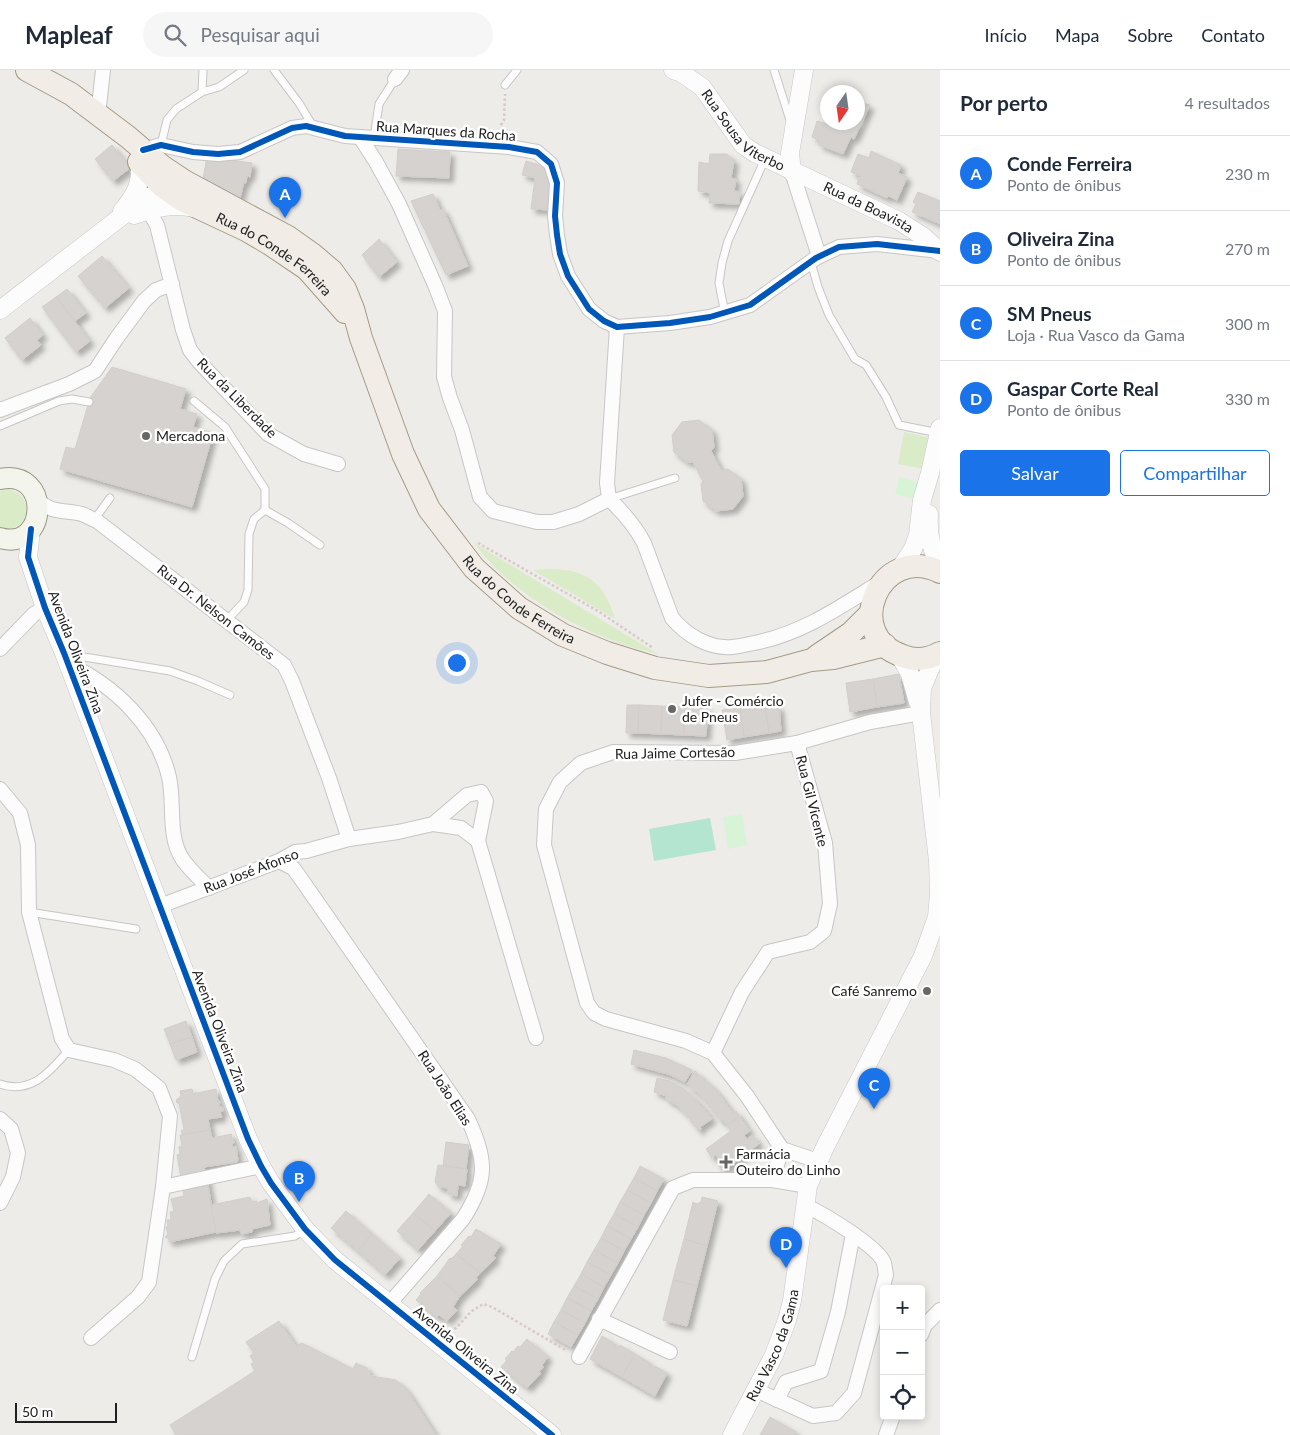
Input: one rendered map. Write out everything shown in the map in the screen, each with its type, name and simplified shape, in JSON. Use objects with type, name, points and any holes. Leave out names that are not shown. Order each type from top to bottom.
[{"type":"main road","name":"Rua do Conde Ferreira","points":[[27,70],[72,94],[148,152],[172,183],[182,200],[270,244],[307,269],[346,313],[361,338]]},
{"type":"main road","name":"Rua do Conde Ferreira","points":[[172,183],[209,195],[274,228],[312,254],[332,272],[345,289],[354,309],[361,338],[403,454],[429,509],[474,568],[520,608],[563,635],[607,653],[655,668],[709,676],[767,672],[811,660],[892,651],[918,659],[938,654]]},
{"type":"main road","points":[[3,476],[26,484],[33,491],[37,500]]},
{"type":"main road","name":"Avenida Oliveira Zina","points":[[34,525],[39,510],[37,500]]},
{"type":"main road","points":[[2,539],[14,539],[23,536],[34,525]]},
{"type":"main road","points":[[892,651],[875,631],[871,613],[874,595],[892,575],[917,566],[940,572]]},
{"type":"main road","name":"Rua do Conde Ferreira","points":[[811,660],[849,635],[871,613]]},
{"type":"street","points":[[102,118],[103,70]]},
{"type":"street","name":"Rua Sousa Viterbo","points":[[673,70],[680,72],[702,87],[743,145],[765,159],[792,172]]},
{"type":"street","name":"Rua da Boavista","points":[[804,70],[790,153],[792,172],[815,258]]},
{"type":"street","name":"Rua Marques da Rocha","points":[[148,152],[181,149],[218,154],[240,152],[292,128],[306,126],[345,136],[504,146],[537,152],[551,164],[557,183],[557,235],[560,254],[568,276],[589,309],[604,321],[617,327]]},
{"type":"street","points":[[360,137],[399,204],[436,285],[445,311],[444,377],[462,430],[480,497],[494,511],[537,522],[553,522],[579,514],[609,499]]},
{"type":"street","points":[[0,310],[112,223],[172,183],[181,149]]},
{"type":"street","points":[[112,223],[133,196],[140,183],[141,172],[148,152]]},
{"type":"street","name":"Rua da Boavista","points":[[792,172],[906,224],[940,251]]},
{"type":"street","points":[[112,223],[148,210],[167,206],[184,206],[203,210]]},
{"type":"street","name":"Rua da Liberdade","points":[[148,210],[157,225],[183,330],[190,350],[200,364],[268,434],[304,454],[338,464]]},
{"type":"street","points":[[940,251],[877,244],[839,247],[815,258],[750,305],[725,314],[670,323],[617,327],[607,483],[609,499],[621,510],[638,532],[644,543],[672,618],[679,627],[708,644],[733,647],[790,633],[831,613],[892,575],[913,549],[918,535],[922,500],[940,430]]},
{"type":"street","points":[[0,410],[69,384],[95,371],[144,300],[156,290],[172,284]]},
{"type":"street","points":[[930,473],[928,532],[940,564]]},
{"type":"street","name":"Rua Dr. Nelson Camões","points":[[37,500],[50,509],[82,514],[94,520],[284,665],[292,681],[329,778],[349,840]]},
{"type":"street","name":"Rua Dr. Nelson Camões","points":[[34,525],[46,515],[66,512]]},
{"type":"street","name":"Avenida Oliveira Zina","points":[[34,525],[28,557],[45,608],[224,1078],[260,1166],[270,1183],[305,1229],[335,1260],[552,1435]]},
{"type":"street","points":[[2,539],[30,563]]},
{"type":"street","points":[[0,649],[34,614],[45,608]]},
{"type":"street","name":"Rua Vasco da Gama","points":[[892,651],[910,674],[921,713]]},
{"type":"street","name":"Rua Vasco da Gama","points":[[732,1435],[774,1355],[787,1320],[792,1301],[808,1186],[818,1161],[916,970],[938,919],[938,861],[921,713],[922,688],[938,654]]},
{"type":"street","points":[[66,659],[124,701],[142,722],[159,750],[169,778],[175,840],[182,859],[209,888]]},
{"type":"street","name":"Rua Jaime Cortesão","points":[[712,1053],[686,1041],[606,1019],[594,1012],[587,1003],[544,845],[546,809],[560,782],[581,764],[613,752],[735,753],[797,743],[870,722],[921,713]]},
{"type":"street","name":"Rua Gil Vicente","points":[[712,1053],[742,992],[768,952],[810,942],[824,931],[830,904],[825,843],[797,743]]},
{"type":"street","points":[[0,789],[20,813],[28,845],[29,912],[62,1039],[69,1050],[114,1060],[134,1069],[159,1088],[170,1116],[150,1282],[138,1297],[91,1338]]},
{"type":"street","name":"Rua José Afonso","points":[[433,824],[467,795],[481,792],[486,801],[478,841],[536,1038]]},
{"type":"street","name":"Rua José Afonso","points":[[160,906],[279,861],[295,852],[349,840],[433,824],[461,828],[478,841]]},
{"type":"street","points":[[299,876],[298,868],[306,850]]},
{"type":"street","name":"Rua João Elias","points":[[279,861],[292,868],[299,876],[468,1119],[478,1142],[482,1158],[482,1176],[478,1192],[463,1219],[389,1304]]},
{"type":"street","points":[[712,1053],[747,1096],[782,1150],[818,1161]]},
{"type":"street","points":[[0,1119],[11,1128],[18,1153],[13,1177],[0,1203]]},
{"type":"street","points":[[772,1180],[782,1150]]},
{"type":"street","points":[[163,1186],[260,1166]]},
{"type":"street","points":[[579,1358],[674,1188],[693,1180],[772,1180],[808,1186]]},
{"type":"street","points":[[756,1390],[813,1416],[836,1413],[854,1393],[886,1275],[884,1262],[878,1253],[853,1234],[818,1211],[806,1206]]},
{"type":"street","points":[[777,1400],[786,1382],[821,1371],[838,1312],[853,1234]]},
{"type":"street","points":[[923,1330],[925,1325],[940,1310]]},
{"type":"street","points":[[599,1320],[670,1352]]},
{"type":"street","points":[[886,1435],[892,1420]]},
{"type":"lane","points":[[202,92],[203,70]]},
{"type":"lane","points":[[148,152],[176,109],[202,92],[219,87],[244,70]]},
{"type":"lane","points":[[274,70],[299,103],[314,128]]},
{"type":"lane","points":[[505,85],[517,70]]},
{"type":"lane","points":[[774,70],[794,131]]},
{"type":"lane","points":[[374,138],[379,104],[398,74]]},
{"type":"lane","points":[[725,314],[719,283],[722,263],[728,240],[765,159]]},
{"type":"lane","points":[[815,258],[818,287],[829,315],[854,359],[866,365],[886,397],[899,425],[940,430]]},
{"type":"lane","points":[[0,426],[59,401],[72,399],[89,402]]},
{"type":"lane","points":[[194,401],[225,427],[265,490],[265,510]]},
{"type":"lane","points":[[609,499],[675,478]]},
{"type":"lane","points":[[94,520],[110,498]]},
{"type":"lane","points":[[265,510],[320,545]]},
{"type":"lane","points":[[227,620],[244,602],[248,590],[249,534],[254,519],[265,510]]},
{"type":"lane","points":[[66,659],[170,671],[230,695]]},
{"type":"lane","points":[[29,912],[136,929]]},
{"type":"lane","points":[[0,1084],[26,1086],[46,1076],[69,1050]]},
{"type":"lane","points":[[192,1357],[215,1279],[224,1261],[242,1244],[295,1236],[305,1229]]},
{"type":"path","points":[[504,146],[501,125],[504,120],[505,85]]},
{"type":"path","points":[[474,540],[598,611],[654,648]]},
{"type":"path","points":[[448,1336],[472,1311],[482,1304],[492,1307],[579,1358]]},
{"type":"green space","points":[[904,432],[930,438],[924,469],[898,464]]},
{"type":"green space","points":[[899,477],[918,482],[914,499],[895,494]]},
{"type":"green space","points":[[8,489],[18,493],[24,500],[26,507],[23,521],[17,526],[9,528],[0,527],[0,491]]},
{"type":"green space","points":[[474,543],[658,654],[607,638],[557,614],[510,582]]},
{"type":"green space","points":[[533,570],[572,571],[591,579],[605,595],[615,619]]},
{"type":"green space","points":[[742,814],[747,845],[728,849],[723,817]]},
{"type":"green space","points":[[710,818],[716,850],[654,861],[649,829]]},
{"type":"building","points":[[865,104],[870,105],[865,116]]},
{"type":"building","points":[[817,121],[820,122],[820,130],[858,130],[854,139],[851,137],[843,154],[819,145],[819,140],[812,137]]},
{"type":"building","points":[[112,145],[130,168],[113,181],[95,159]]},
{"type":"building","points":[[398,149],[450,152],[449,178],[396,176]]},
{"type":"building","points":[[871,151],[901,165],[898,173],[907,177],[897,200],[889,196],[887,198],[857,184],[860,176],[851,172],[858,154],[869,158]]},
{"type":"building","points":[[710,154],[727,154],[734,161],[731,178],[736,179],[734,191],[740,192],[739,204],[709,203],[710,193],[698,191],[699,162],[709,164]]},
{"type":"building","points":[[207,157],[252,163],[250,177],[247,176],[246,183],[244,182],[240,198],[202,184]]},
{"type":"building","points":[[526,161],[549,168],[553,174],[551,210],[531,209],[535,178],[522,175]]},
{"type":"building","points":[[918,192],[940,201],[940,224],[912,212],[916,204],[913,202]]},
{"type":"building","points":[[433,194],[440,210],[443,209],[468,266],[446,275],[411,201]]},
{"type":"building","points":[[379,239],[397,262],[379,277],[362,255]]},
{"type":"building","points":[[102,256],[129,288],[105,308],[78,276]]},
{"type":"building","points":[[67,289],[86,313],[75,321],[56,297]]},
{"type":"building","points":[[56,297],[90,341],[76,352],[42,307]]},
{"type":"building","points":[[30,318],[43,335],[37,340],[41,345],[22,360],[5,338]]},
{"type":"building","name":"Mercadona","points":[[112,367],[186,389],[180,409],[197,414],[193,427],[213,433],[192,507],[60,469],[66,447],[75,449],[90,398]]},
{"type":"building","points":[[699,420],[712,430],[714,447],[711,451],[721,470],[728,469],[741,479],[743,496],[733,509],[716,511],[703,501],[701,484],[703,481],[693,462],[687,462],[674,452],[672,435],[682,422]]},
{"type":"building","points":[[899,674],[904,703],[877,707],[873,679]]},
{"type":"building","points":[[873,679],[877,707],[850,712],[846,683]]},
{"type":"building","points":[[627,705],[639,705],[638,733],[626,733]]},
{"type":"building","points":[[639,705],[662,706],[661,734],[638,733]]},
{"type":"building","points":[[662,706],[685,707],[684,735],[661,734]]},
{"type":"building","points":[[779,706],[781,731],[769,733],[765,708]]},
{"type":"building","points":[[685,707],[708,708],[706,736],[684,735]]},
{"type":"building","points":[[765,707],[769,733],[744,737],[740,709]]},
{"type":"building","points":[[740,708],[744,737],[727,740],[722,710]]},
{"type":"building","points":[[186,1021],[192,1037],[170,1044],[164,1029]]},
{"type":"building","points":[[192,1037],[197,1052],[176,1060],[170,1044]]},
{"type":"building","points":[[634,1050],[666,1058],[692,1070],[685,1082],[671,1075],[631,1064]]},
{"type":"building","points":[[695,1071],[716,1090],[733,1113],[736,1111],[740,1117],[727,1125],[723,1120],[722,1122],[704,1099],[687,1084]]},
{"type":"building","points":[[657,1078],[670,1081],[684,1089],[702,1106],[712,1119],[700,1127],[699,1131],[686,1114],[666,1099],[666,1096],[654,1092]]},
{"type":"building","points":[[192,1089],[193,1094],[216,1089],[218,1102],[220,1101],[219,1107],[223,1109],[220,1112],[222,1117],[208,1119],[210,1130],[183,1135],[181,1131],[184,1129],[179,1103],[176,1100],[181,1096],[180,1091]]},
{"type":"building","points":[[740,1117],[750,1131],[744,1135],[747,1139],[753,1135],[759,1144],[723,1171],[716,1162],[719,1160],[716,1155],[712,1158],[706,1149],[731,1131],[727,1125]]},
{"type":"building","points":[[210,1130],[212,1138],[232,1134],[231,1139],[235,1142],[232,1144],[233,1147],[236,1146],[238,1160],[237,1162],[204,1167],[208,1185],[183,1189],[177,1155],[180,1154],[179,1147],[182,1146],[180,1135]]},
{"type":"building","points":[[446,1142],[469,1145],[466,1169],[443,1166]]},
{"type":"building","points":[[438,1165],[467,1169],[465,1186],[458,1185],[457,1196],[448,1194],[448,1188],[439,1187],[435,1182]]},
{"type":"building","points":[[640,1166],[664,1179],[657,1191],[634,1178]]},
{"type":"building","points":[[634,1178],[657,1191],[651,1203],[627,1190]]},
{"type":"building","points":[[208,1185],[216,1232],[169,1242],[169,1239],[165,1237],[168,1234],[167,1220],[171,1220],[170,1212],[174,1211],[171,1199],[184,1196],[183,1189]]},
{"type":"building","points":[[627,1190],[651,1203],[644,1215],[620,1202]]},
{"type":"building","points":[[429,1194],[451,1213],[435,1231],[413,1213]]},
{"type":"building","points":[[250,1197],[251,1202],[257,1201],[257,1203],[267,1199],[270,1225],[252,1229],[252,1232],[241,1234],[240,1230],[216,1233],[211,1205]]},
{"type":"building","points":[[702,1197],[718,1201],[707,1246],[684,1239],[693,1202],[697,1204],[701,1202]]},
{"type":"building","points":[[620,1202],[644,1215],[638,1227],[614,1214]]},
{"type":"building","points":[[346,1211],[372,1234],[358,1251],[331,1228]]},
{"type":"building","points":[[413,1213],[435,1231],[418,1250],[397,1231]]},
{"type":"building","points":[[614,1214],[638,1227],[631,1239],[607,1226]]},
{"type":"building","points":[[607,1226],[631,1239],[624,1251],[601,1238]]},
{"type":"building","points":[[476,1229],[501,1244],[493,1256],[496,1258],[480,1273],[456,1254],[463,1246],[461,1245],[469,1236],[471,1237]]},
{"type":"building","points":[[372,1234],[400,1258],[385,1275],[358,1251]]},
{"type":"building","points":[[601,1238],[624,1251],[618,1263],[594,1250]]},
{"type":"building","points":[[684,1239],[707,1246],[697,1286],[673,1280]]},
{"type":"building","points":[[594,1250],[618,1263],[611,1275],[587,1262]]},
{"type":"building","points":[[456,1254],[480,1273],[476,1278],[478,1279],[460,1296],[437,1276],[450,1258]]},
{"type":"building","points":[[587,1262],[611,1275],[604,1287],[581,1274]]},
{"type":"building","points":[[581,1274],[604,1287],[598,1299],[574,1286]]},
{"type":"building","points":[[437,1276],[460,1296],[453,1307],[457,1310],[447,1321],[439,1315],[437,1317],[416,1300],[420,1293]]},
{"type":"building","points":[[673,1280],[697,1286],[687,1326],[663,1320]]},
{"type":"building","points":[[574,1286],[598,1299],[591,1311],[567,1298]]},
{"type":"building","points":[[567,1298],[591,1311],[585,1323],[561,1310]]},
{"type":"building","points":[[561,1310],[585,1323],[578,1335],[554,1322]]},
{"type":"building","points":[[279,1321],[296,1346],[302,1343],[353,1369],[356,1363],[367,1368],[371,1376],[396,1380],[406,1389],[436,1435],[176,1435],[170,1425],[255,1371],[251,1364],[254,1362],[250,1356],[254,1353],[246,1342]]},
{"type":"building","points":[[554,1322],[578,1335],[571,1347],[548,1334]]},
{"type":"building","points":[[602,1336],[614,1343],[613,1345],[618,1348],[620,1345],[635,1354],[622,1377],[590,1359]]},
{"type":"building","points":[[527,1339],[548,1357],[542,1365],[544,1367],[539,1372],[541,1373],[527,1388],[501,1367],[512,1351],[518,1346],[520,1347]]},
{"type":"building","points":[[635,1354],[650,1363],[649,1365],[655,1368],[655,1366],[667,1373],[655,1396],[622,1377]]},
{"type":"building","points":[[770,1417],[796,1432],[795,1435],[760,1435]]},
{"type":"cycle path","points":[[143,150],[161,145],[193,152],[218,154],[240,152],[292,128],[306,126],[345,136],[509,147],[537,152],[551,164],[557,183],[555,216],[557,235],[560,254],[568,276],[589,309],[604,321],[617,327],[670,323],[710,317],[750,305],[816,258],[839,247],[877,244],[940,251]]},
{"type":"cycle path","points":[[31,529],[28,557],[45,608],[64,653],[248,1139],[261,1166],[271,1183],[305,1229],[335,1260],[552,1435]]},
{"type":"place","name":"Conde Ferreira","points":[[285,218]]},
{"type":"place","name":"Mercadona","points":[[146,436]]},
{"type":"place","name":"Jufer - Comércio de Pneus","points":[[672,709]]},
{"type":"place","name":"Café Sanremo","points":[[927,991]]},
{"type":"place","name":"SM Pneus","points":[[874,1109]]},
{"type":"place","name":"Farmácia Outeiro do Linho","points":[[726,1162]]},
{"type":"place","name":"Oliveira Zina","points":[[299,1202]]},
{"type":"place","name":"Gaspar Corte Real","points":[[786,1268]]}]
